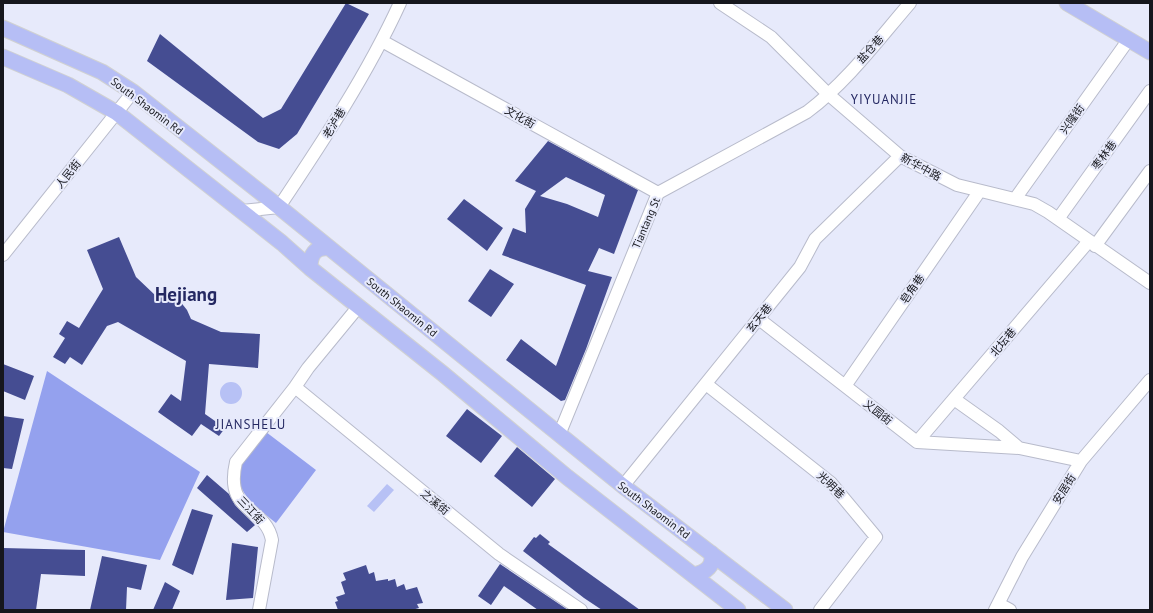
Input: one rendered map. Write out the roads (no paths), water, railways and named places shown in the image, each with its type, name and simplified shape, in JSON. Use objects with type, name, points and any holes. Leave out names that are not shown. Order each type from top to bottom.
[{"type":"main road","points":[[1067,3],[1150,52]]},
{"type":"main road","name":"South Shaomin Rd","points":[[3,28],[102,72],[133,92],[279,207],[623,486],[785,610]]},
{"type":"main road","points":[[3,57],[68,85],[117,113],[242,211],[567,477],[738,610]]},
{"type":"main road","points":[[310,268],[311,257],[314,253],[323,247],[329,248]]},
{"type":"main road","points":[[694,575],[701,574],[709,568],[712,563],[711,553]]},
{"type":"street","name":"老泸巷","points":[[279,207],[322,142],[382,41],[400,3]]},
{"type":"street","name":"新华中路","points":[[720,3],[771,37],[828,94],[900,156],[957,186],[1034,204],[1150,283]]},
{"type":"street","name":"盐仓巷","points":[[828,94],[910,3]]},
{"type":"street","name":"兴隆街","points":[[1015,200],[1128,39]]},
{"type":"street","name":"文化街","points":[[382,41],[658,193]]},
{"type":"street","name":"枣林巷","points":[[1058,219],[1150,91]]},
{"type":"street","name":"人民街","points":[[3,255],[133,92]]},
{"type":"street","name":"Tiantang St","points":[[559,435],[658,193],[807,112],[828,94]]},
{"type":"street","name":"玄天巷","points":[[623,486],[800,267],[815,239],[900,156]]},
{"type":"street","name":"北坛巷","points":[[917,442],[954,398],[1092,243],[1150,172]]},
{"type":"street","name":"皂角巷","points":[[845,386],[979,192]]},
{"type":"street","points":[[242,211],[279,207]]},
{"type":"street","name":"三江街","points":[[259,610],[272,540],[270,531],[239,498],[234,490],[233,474],[236,462],[295,387],[308,368],[359,306]]},
{"type":"street","name":"义园街","points":[[758,319],[917,442]]},
{"type":"street","name":"安居街","points":[[997,607],[1022,556],[1081,461],[1150,380]]},
{"type":"street","name":"光明巷","points":[[706,384],[831,483],[876,537],[820,610]]},
{"type":"street","name":"之溪街","points":[[295,387],[499,554],[581,610]]},
{"type":"street","points":[[954,398],[999,431],[1019,448]]},
{"type":"street","points":[[917,442],[1019,448],[1081,461]]},
{"type":"street","points":[[997,607],[1010,610]]},
{"type":"district","name":"YIYUANJIE","points":[[884,99]]},
{"type":"district","name":"Hejiang","points":[[186,294]]},
{"type":"district","name":"JIANSHELU","points":[[251,424]]}]
